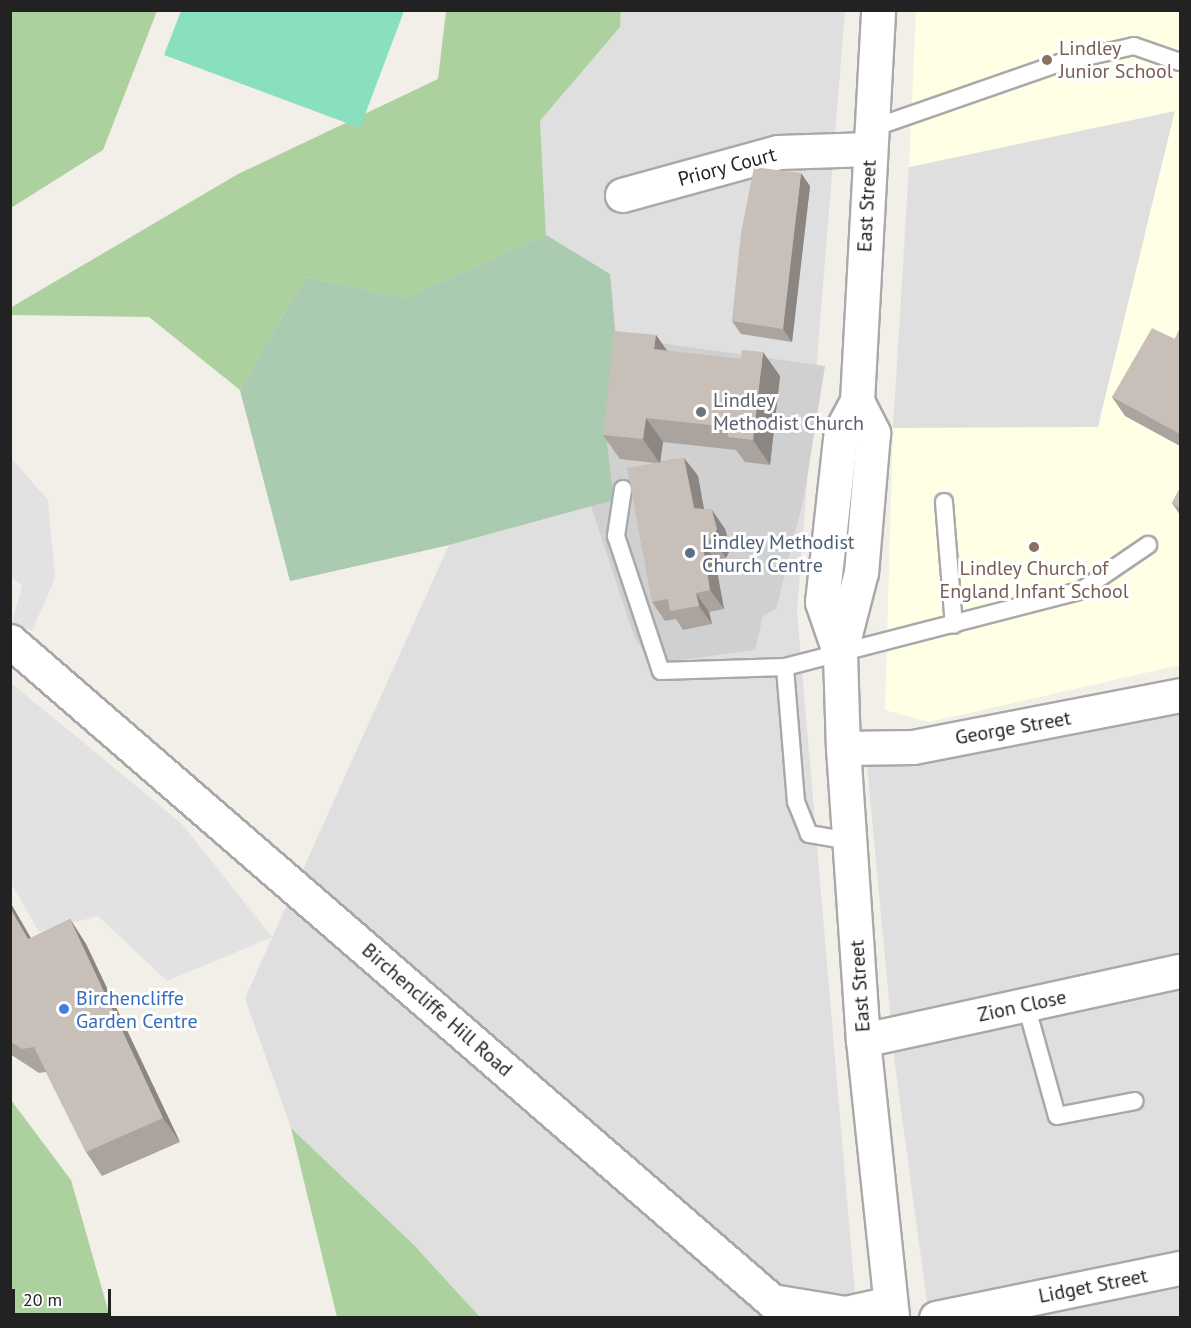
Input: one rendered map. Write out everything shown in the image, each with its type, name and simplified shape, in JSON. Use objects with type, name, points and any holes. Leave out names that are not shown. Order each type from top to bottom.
[{"type":"street","name":"East Street","points":[[878,10],[857,401],[841,431],[822,602],[840,654],[843,748],[863,1040],[891,1310]]},
{"type":"street","name":"Priory Court","points":[[622,195],[778,152],[870,139]]},
{"type":"street","name":"Birchencliffe Hill Road","points":[[10,641],[772,1301],[845,1313],[891,1310]]},
{"type":"street","name":"George Street","points":[[843,748],[913,747],[1180,695]]},
{"type":"street","name":"Zion Close","points":[[863,1040],[1180,971]]},
{"type":"street","name":"Lidget Street","points":[[936,1317],[1029,1308],[1180,1268]]},
{"type":"lane","points":[[870,139],[1047,67],[1134,46],[1180,62]]},
{"type":"lane","points":[[623,489],[616,536],[661,671],[785,667],[954,625],[1082,590],[1148,545]]},
{"type":"lane","points":[[944,502],[954,625]]},
{"type":"lane","points":[[785,667],[796,802],[809,834],[850,841]]},
{"type":"lane","points":[[1026,1005],[1057,1116],[1135,1101]]},
{"type":"shaded area","points":[[621,11],[845,11],[797,610],[857,1317],[480,1317],[413,1244],[291,1128],[245,998],[449,545],[614,500],[610,274],[546,235],[540,121],[620,27]]},
{"type":"shaded area","name":"Lindley Church of England Infant School","points":[[916,11],[1180,11],[1180,665],[929,722],[885,710],[893,428],[1098,427],[1175,111],[909,167]]},
{"type":"shaded area","points":[[1175,110],[1098,427],[893,428],[909,167]]},
{"type":"shaded area","points":[[546,235],[610,274],[616,337],[825,366],[804,497],[776,609],[763,616],[755,650],[652,664],[634,636],[591,506],[449,545],[290,581],[240,390],[305,277],[405,298]]},
{"type":"shaded area","points":[[546,235],[610,274],[617,355],[607,445],[614,500],[449,545],[290,581],[240,390],[305,277],[405,298]]},
{"type":"shaded area","points":[[10,457],[48,500],[55,578],[32,631],[12,623],[22,585],[11,577]]},
{"type":"shaded area","points":[[10,682],[181,823],[272,937],[167,981],[98,916],[39,932],[11,883]]},
{"type":"shaded area","points":[[1180,699],[1180,1317],[929,1317],[895,1065],[867,765]]},
{"type":"green space","points":[[11,10],[157,11],[103,150],[11,208]]},
{"type":"green space","points":[[181,10],[404,11],[360,128],[164,55]]},
{"type":"green space","points":[[446,11],[621,11],[620,27],[540,121],[546,235],[405,298],[305,277],[240,390],[149,317],[11,315],[10,308],[238,174],[438,79]]},
{"type":"green space","points":[[11,1100],[71,1180],[110,1317],[18,1317],[11,1309]]},
{"type":"green space","points":[[291,1128],[413,1244],[480,1317],[337,1317]]},
{"type":"building","points":[[754,167],[801,173],[783,329],[732,321],[741,233]]},
{"type":"building","points":[[1152,328],[1175,339],[1180,328],[1180,434],[1112,397]]},
{"type":"building","name":"Lindley Methodist Church","points":[[614,331],[656,335],[654,349],[741,359],[742,350],[763,352],[753,440],[728,437],[729,427],[646,418],[643,439],[603,435]]},
{"type":"building","name":"Lindley Methodist Church Centre","points":[[684,458],[694,508],[712,510],[717,529],[712,539],[702,541],[710,590],[696,593],[699,606],[670,611],[668,599],[652,602],[627,468]]},
{"type":"building","points":[[1180,488],[1180,508],[1172,503]]},
{"type":"building","name":"Birchencliffe Garden Centre","points":[[10,908],[28,939],[70,919],[163,1118],[86,1152],[34,1047],[22,1049],[10,1041]]},
{"type":"place","name":"Lindley Junior School","points":[[1047,60]]},
{"type":"place","name":"Lindley Methodist Church","points":[[701,412]]},
{"type":"place","name":"Lindley Church of England Infant School","points":[[1034,547]]},
{"type":"place","name":"Lindley Methodist Church Centre","points":[[690,553]]},
{"type":"place","name":"Birchencliffe Garden Centre","points":[[64,1009]]}]
